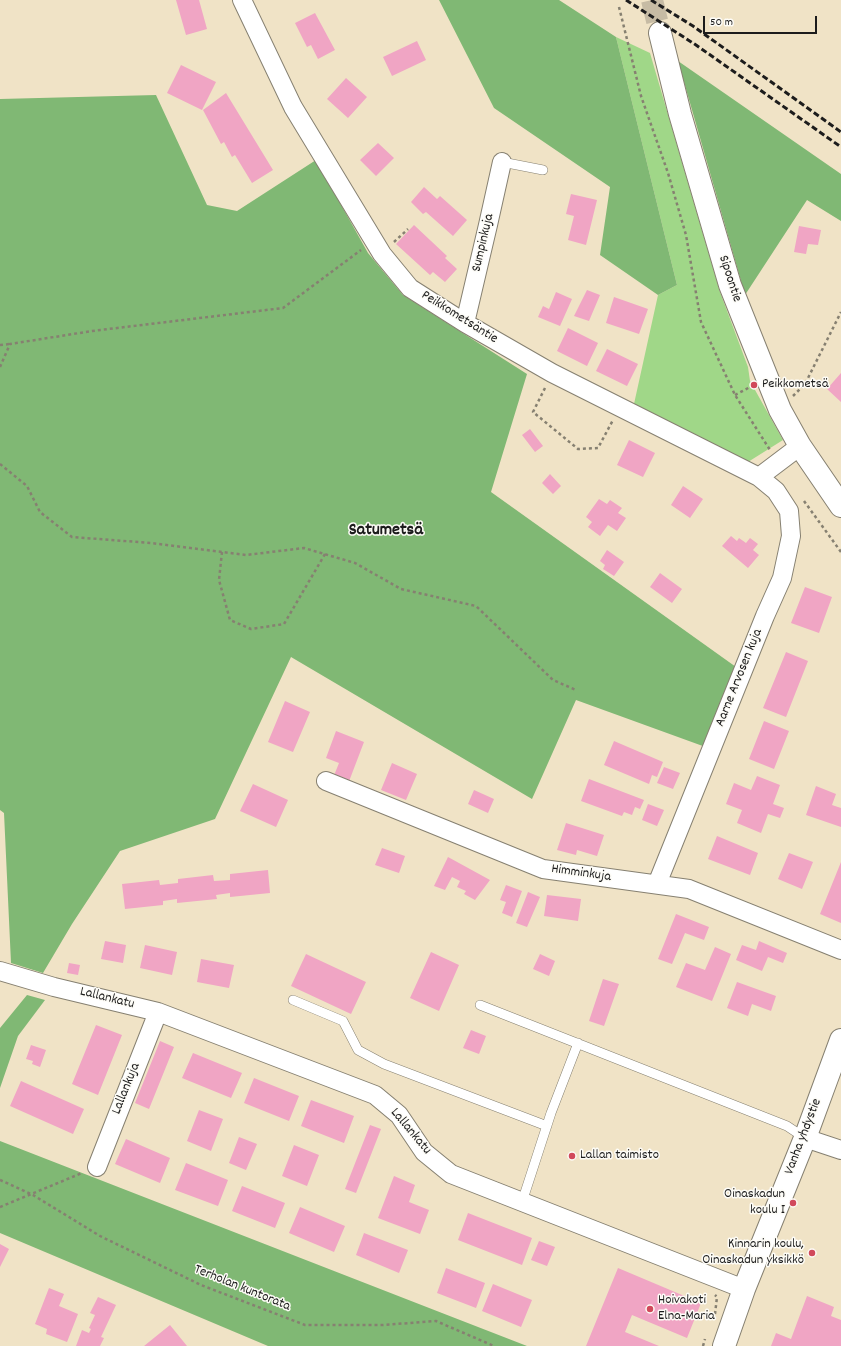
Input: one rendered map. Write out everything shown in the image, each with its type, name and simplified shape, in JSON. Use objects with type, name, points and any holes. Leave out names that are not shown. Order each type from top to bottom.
[{"type":"street","name":"Peikkometsäntie","points":[[242,0],[293,107],[373,241],[410,288],[465,323],[552,373],[759,477]]},
{"type":"street","name":"Sipoontie","points":[[660,33],[680,114],[730,285],[780,410],[800,446],[841,506]]},
{"type":"street","name":"Sumpinkuja","points":[[465,323],[502,162]]},
{"type":"street","points":[[759,477],[800,446]]},
{"type":"street","name":"Aarne Arvosen kuja","points":[[657,884],[765,616],[782,578],[792,536],[789,511],[776,491],[759,477]]},
{"type":"street","name":"Himminkuja","points":[[326,782],[543,869],[689,889],[841,950]]},
{"type":"street","name":"Lallankatu","points":[[0,971],[158,1012],[375,1095],[399,1115],[424,1152],[451,1174],[744,1289]]},
{"type":"street","name":"Lallankuja","points":[[97,1167],[158,1012]]},
{"type":"street","name":"Vanha yhdystie","points":[[724,1346],[744,1289],[805,1138],[841,1040]]},
{"type":"street","points":[[805,1138],[841,1150]]},
{"type":"lane","points":[[502,162],[543,170]]},
{"type":"lane","points":[[293,1000],[343,1021],[358,1050],[384,1064],[547,1126]]},
{"type":"lane","points":[[480,1005],[787,1126],[805,1138]]},
{"type":"lane","points":[[522,1202],[547,1126],[578,1044]]},
{"type":"path","points":[[619,7],[641,96],[668,173],[686,235],[701,322],[735,395],[778,463]]},
{"type":"path","points":[[0,345],[92,331],[283,308],[373,241]]},
{"type":"path","points":[[780,410],[805,384],[841,312]]},
{"type":"path","points":[[0,368],[10,344]]},
{"type":"path","points":[[552,373],[533,412],[578,449],[598,448],[620,407]]},
{"type":"path","points":[[735,395],[754,385]]},
{"type":"path","points":[[0,464],[26,486],[40,512],[72,537],[151,543],[246,555],[304,548],[356,563],[401,589],[476,606],[553,680],[576,690]]},
{"type":"path","points":[[800,495],[817,521],[841,552]]},
{"type":"path","points":[[222,552],[219,580],[230,620],[251,629],[284,624],[325,554]]},
{"type":"path","points":[[0,1207],[97,1167]]},
{"type":"path","name":"Terholan kuntorata","points":[[0,1180],[31,1195],[100,1236],[201,1285],[304,1325],[383,1325],[436,1321],[494,1346]]},
{"type":"path","points":[[713,1293],[717,1297],[715,1315]]},
{"type":"green space","points":[[439,0],[559,0],[616,37],[677,285],[658,295],[600,255],[610,187],[494,108]]},
{"type":"green space","points":[[616,37],[650,53],[720,292],[748,367],[750,381],[783,440],[740,467],[632,413],[658,295],[677,285]]},
{"type":"green space","points":[[678,61],[841,174],[841,221],[807,200],[745,295]]},
{"type":"green space","points":[[156,95],[207,205],[237,211],[316,160],[368,253],[403,295],[527,374],[491,492],[743,672],[711,749],[576,700],[532,799],[291,657],[215,819],[120,851],[72,924],[43,973],[11,963],[4,813],[0,810],[0,99]]},
{"type":"green space","points":[[27,995],[45,1000],[18,1036],[0,1088],[0,1028]]},
{"type":"green space","points":[[0,1141],[527,1346],[268,1346],[0,1233]]},
{"type":"building","points":[[176,0],[199,0],[207,29],[186,35]]},
{"type":"building","points":[[315,13],[335,50],[318,59],[311,45],[307,47],[295,23]]},
{"type":"building","points":[[417,41],[426,60],[392,76],[383,57]]},
{"type":"building","points":[[181,65],[216,82],[202,110],[167,93]]},
{"type":"building","points":[[346,78],[367,97],[348,118],[327,99]]},
{"type":"building","points":[[226,93],[273,170],[252,183],[235,155],[232,157],[224,142],[221,144],[203,110]]},
{"type":"building","points":[[378,143],[394,158],[376,176],[360,160]]},
{"type":"building","points":[[424,187],[437,199],[440,196],[467,220],[453,236],[426,212],[423,214],[411,202]]},
{"type":"building","points":[[571,194],[597,200],[586,245],[568,240],[574,216],[566,214]]},
{"type":"building","points":[[414,225],[447,256],[445,258],[457,269],[445,282],[433,272],[430,275],[396,244]]},
{"type":"building","points":[[799,226],[821,230],[818,245],[808,244],[806,254],[794,252]]},
{"type":"building","points":[[587,290],[600,295],[589,321],[574,316]]},
{"type":"building","points":[[556,292],[572,299],[560,326],[538,317],[543,306],[549,309]]},
{"type":"building","points":[[614,297],[648,309],[639,334],[606,323]]},
{"type":"building","points":[[568,328],[598,343],[587,366],[557,351]]},
{"type":"building","points":[[607,349],[638,364],[627,386],[596,371]]},
{"type":"building","points":[[841,373],[841,402],[827,389]]},
{"type":"building","points":[[530,429],[543,446],[535,452],[522,435]]},
{"type":"building","points":[[629,440],[655,453],[643,477],[617,465]]},
{"type":"building","points":[[550,474],[561,486],[553,494],[542,483]]},
{"type":"building","points":[[683,486],[703,499],[690,518],[671,505]]},
{"type":"building","points":[[599,499],[607,504],[610,500],[622,508],[618,513],[626,518],[617,531],[608,525],[600,536],[588,527],[592,522],[586,517]]},
{"type":"building","points":[[731,536],[737,541],[739,538],[746,543],[750,538],[758,544],[753,550],[759,555],[748,568],[722,546]]},
{"type":"building","points":[[607,550],[624,562],[614,576],[603,569],[605,565],[600,561]]},
{"type":"building","points":[[660,573],[682,589],[672,603],[650,587]]},
{"type":"building","points":[[805,587],[832,597],[819,633],[791,623]]},
{"type":"building","points":[[786,652],[808,661],[786,717],[763,708]]},
{"type":"building","points":[[285,701],[310,712],[293,752],[268,742]]},
{"type":"building","points":[[764,721],[789,731],[774,769],[749,759]]},
{"type":"building","points":[[336,731],[364,742],[348,784],[333,778],[339,763],[326,758]]},
{"type":"building","points":[[614,741],[663,762],[657,777],[652,775],[649,784],[604,765]]},
{"type":"building","points":[[392,763],[417,774],[406,800],[381,790]]},
{"type":"building","points":[[664,767],[680,773],[673,789],[657,783]]},
{"type":"building","points":[[757,776],[780,785],[773,804],[784,808],[780,818],[768,814],[761,833],[737,823],[742,810],[726,804],[734,783],[751,790]]},
{"type":"building","points":[[589,779],[644,800],[640,809],[635,807],[632,815],[624,812],[622,816],[581,801]]},
{"type":"building","points":[[253,784],[288,800],[276,827],[240,811]]},
{"type":"building","points":[[816,786],[836,794],[832,805],[841,808],[841,827],[806,815]]},
{"type":"building","points":[[474,790],[494,799],[488,813],[468,804]]},
{"type":"building","points":[[648,804],[664,810],[657,826],[642,820]]},
{"type":"building","points":[[566,823],[604,835],[597,856],[577,850],[576,855],[557,850]]},
{"type":"building","points":[[717,836],[758,853],[750,875],[708,859]]},
{"type":"building","points":[[382,848],[405,856],[399,873],[375,865]]},
{"type":"building","points":[[789,853],[813,862],[802,889],[778,879]]},
{"type":"building","points":[[448,857],[490,880],[475,900],[464,894],[466,891],[457,887],[460,881],[452,877],[445,890],[434,886]]},
{"type":"building","points":[[841,862],[841,923],[820,914]]},
{"type":"building","points":[[268,870],[270,893],[230,897],[230,893],[216,895],[217,899],[177,903],[177,899],[163,901],[163,905],[125,909],[122,884],[159,880],[160,885],[178,883],[178,879],[213,875],[214,881],[230,880],[230,874]]},
{"type":"building","points":[[506,885],[522,891],[512,917],[502,913],[506,902],[500,900]]},
{"type":"building","points":[[528,892],[540,897],[527,927],[516,923]]},
{"type":"building","points":[[547,895],[581,899],[578,921],[544,916]]},
{"type":"building","points":[[676,914],[709,927],[704,940],[685,933],[672,964],[658,959]]},
{"type":"building","points":[[105,941],[126,945],[123,963],[101,959]]},
{"type":"building","points":[[759,941],[787,953],[783,963],[768,957],[762,971],[736,960],[742,945],[756,950]]},
{"type":"building","points":[[145,945],[177,952],[172,975],[140,968]]},
{"type":"building","points":[[715,947],[731,954],[712,1001],[676,987],[686,963],[705,970]]},
{"type":"building","points":[[431,952],[459,965],[439,1011],[410,998]]},
{"type":"building","points":[[306,954],[366,982],[351,1014],[291,986]]},
{"type":"building","points":[[540,954],[555,961],[549,976],[533,969]]},
{"type":"building","points":[[201,959],[234,965],[229,988],[197,982]]},
{"type":"building","points":[[69,963],[80,965],[78,975],[67,973]]},
{"type":"building","points":[[603,979],[619,984],[604,1026],[589,1021]]},
{"type":"building","points":[[737,982],[776,996],[771,1011],[752,1004],[748,1016],[727,1008]]},
{"type":"building","points":[[96,1025],[122,1035],[98,1095],[72,1084]]},
{"type":"building","points":[[471,1030],[486,1036],[479,1054],[463,1048]]},
{"type":"building","points":[[160,1041],[174,1047],[149,1109],[135,1103]]},
{"type":"building","points":[[31,1045],[46,1050],[40,1067],[32,1064],[33,1061],[26,1059]]},
{"type":"building","points":[[193,1053],[242,1073],[231,1098],[182,1078]]},
{"type":"building","points":[[254,1078],[299,1096],[289,1121],[244,1103]]},
{"type":"building","points":[[21,1081],[84,1109],[73,1134],[10,1106]]},
{"type":"building","points":[[311,1100],[354,1116],[344,1143],[301,1126]]},
{"type":"building","points":[[199,1110],[223,1119],[211,1151],[187,1141]]},
{"type":"building","points":[[370,1125],[381,1129],[356,1193],[345,1189]]},
{"type":"building","points":[[239,1137],[257,1144],[246,1170],[229,1163]]},
{"type":"building","points":[[126,1139],[170,1158],[160,1183],[115,1164]]},
{"type":"building","points":[[294,1145],[319,1155],[307,1186],[282,1176]]},
{"type":"building","points":[[186,1163],[228,1180],[218,1206],[175,1190]]},
{"type":"building","points":[[394,1176],[415,1185],[409,1202],[429,1210],[420,1234],[378,1218]]},
{"type":"building","points":[[242,1186],[285,1203],[275,1228],[232,1211]]},
{"type":"building","points":[[300,1207],[345,1226],[334,1252],[289,1233]]},
{"type":"building","points":[[468,1213],[532,1238],[522,1265],[458,1240]]},
{"type":"building","points":[[364,1233],[408,1250],[399,1273],[356,1255]]},
{"type":"building","points":[[539,1241],[555,1247],[547,1266],[531,1260]]},
{"type":"building","points":[[0,1244],[9,1249],[0,1267]]},
{"type":"building","points":[[446,1268],[485,1283],[476,1308],[437,1293]]},
{"type":"building","name":"Hoivakoti Elna-Maria","points":[[618,1268],[701,1303],[687,1338],[632,1315],[625,1332],[659,1346],[586,1346]]},
{"type":"building","points":[[493,1284],[532,1300],[521,1327],[482,1311]]},
{"type":"building","points":[[49,1288],[64,1294],[59,1306],[78,1314],[67,1342],[46,1334],[47,1329],[35,1324]]},
{"type":"building","points":[[807,1296],[834,1307],[831,1316],[841,1320],[841,1346],[771,1346],[776,1333],[791,1339]]},
{"type":"building","points":[[98,1297],[116,1305],[101,1337],[104,1338],[100,1346],[76,1346],[82,1330],[89,1333],[91,1329],[89,1328],[95,1315],[90,1313]]},
{"type":"building","points":[[170,1325],[187,1346],[144,1346]]},
{"type":"tunnel","points":[[652,0],[660,33]]},
{"type":"railway","points":[[626,0],[696,45],[841,147]]},
{"type":"railway","points":[[651,0],[693,26],[841,132]]},
{"type":"place","name":"Peikkometsä","points":[[754,385]]},
{"type":"place","name":"Lallan taimisto","points":[[572,1156]]},
{"type":"place","name":"Oinaskadun koulu I","points":[[793,1203]]},
{"type":"place","name":"Kinnarin koulu, Oinaskadun yksikkö","points":[[812,1253]]},
{"type":"place","name":"Hoivakoti Elna-Maria","points":[[650,1309]]},
{"type":"district","name":"Satumetsä","points":[[386,532]]}]
